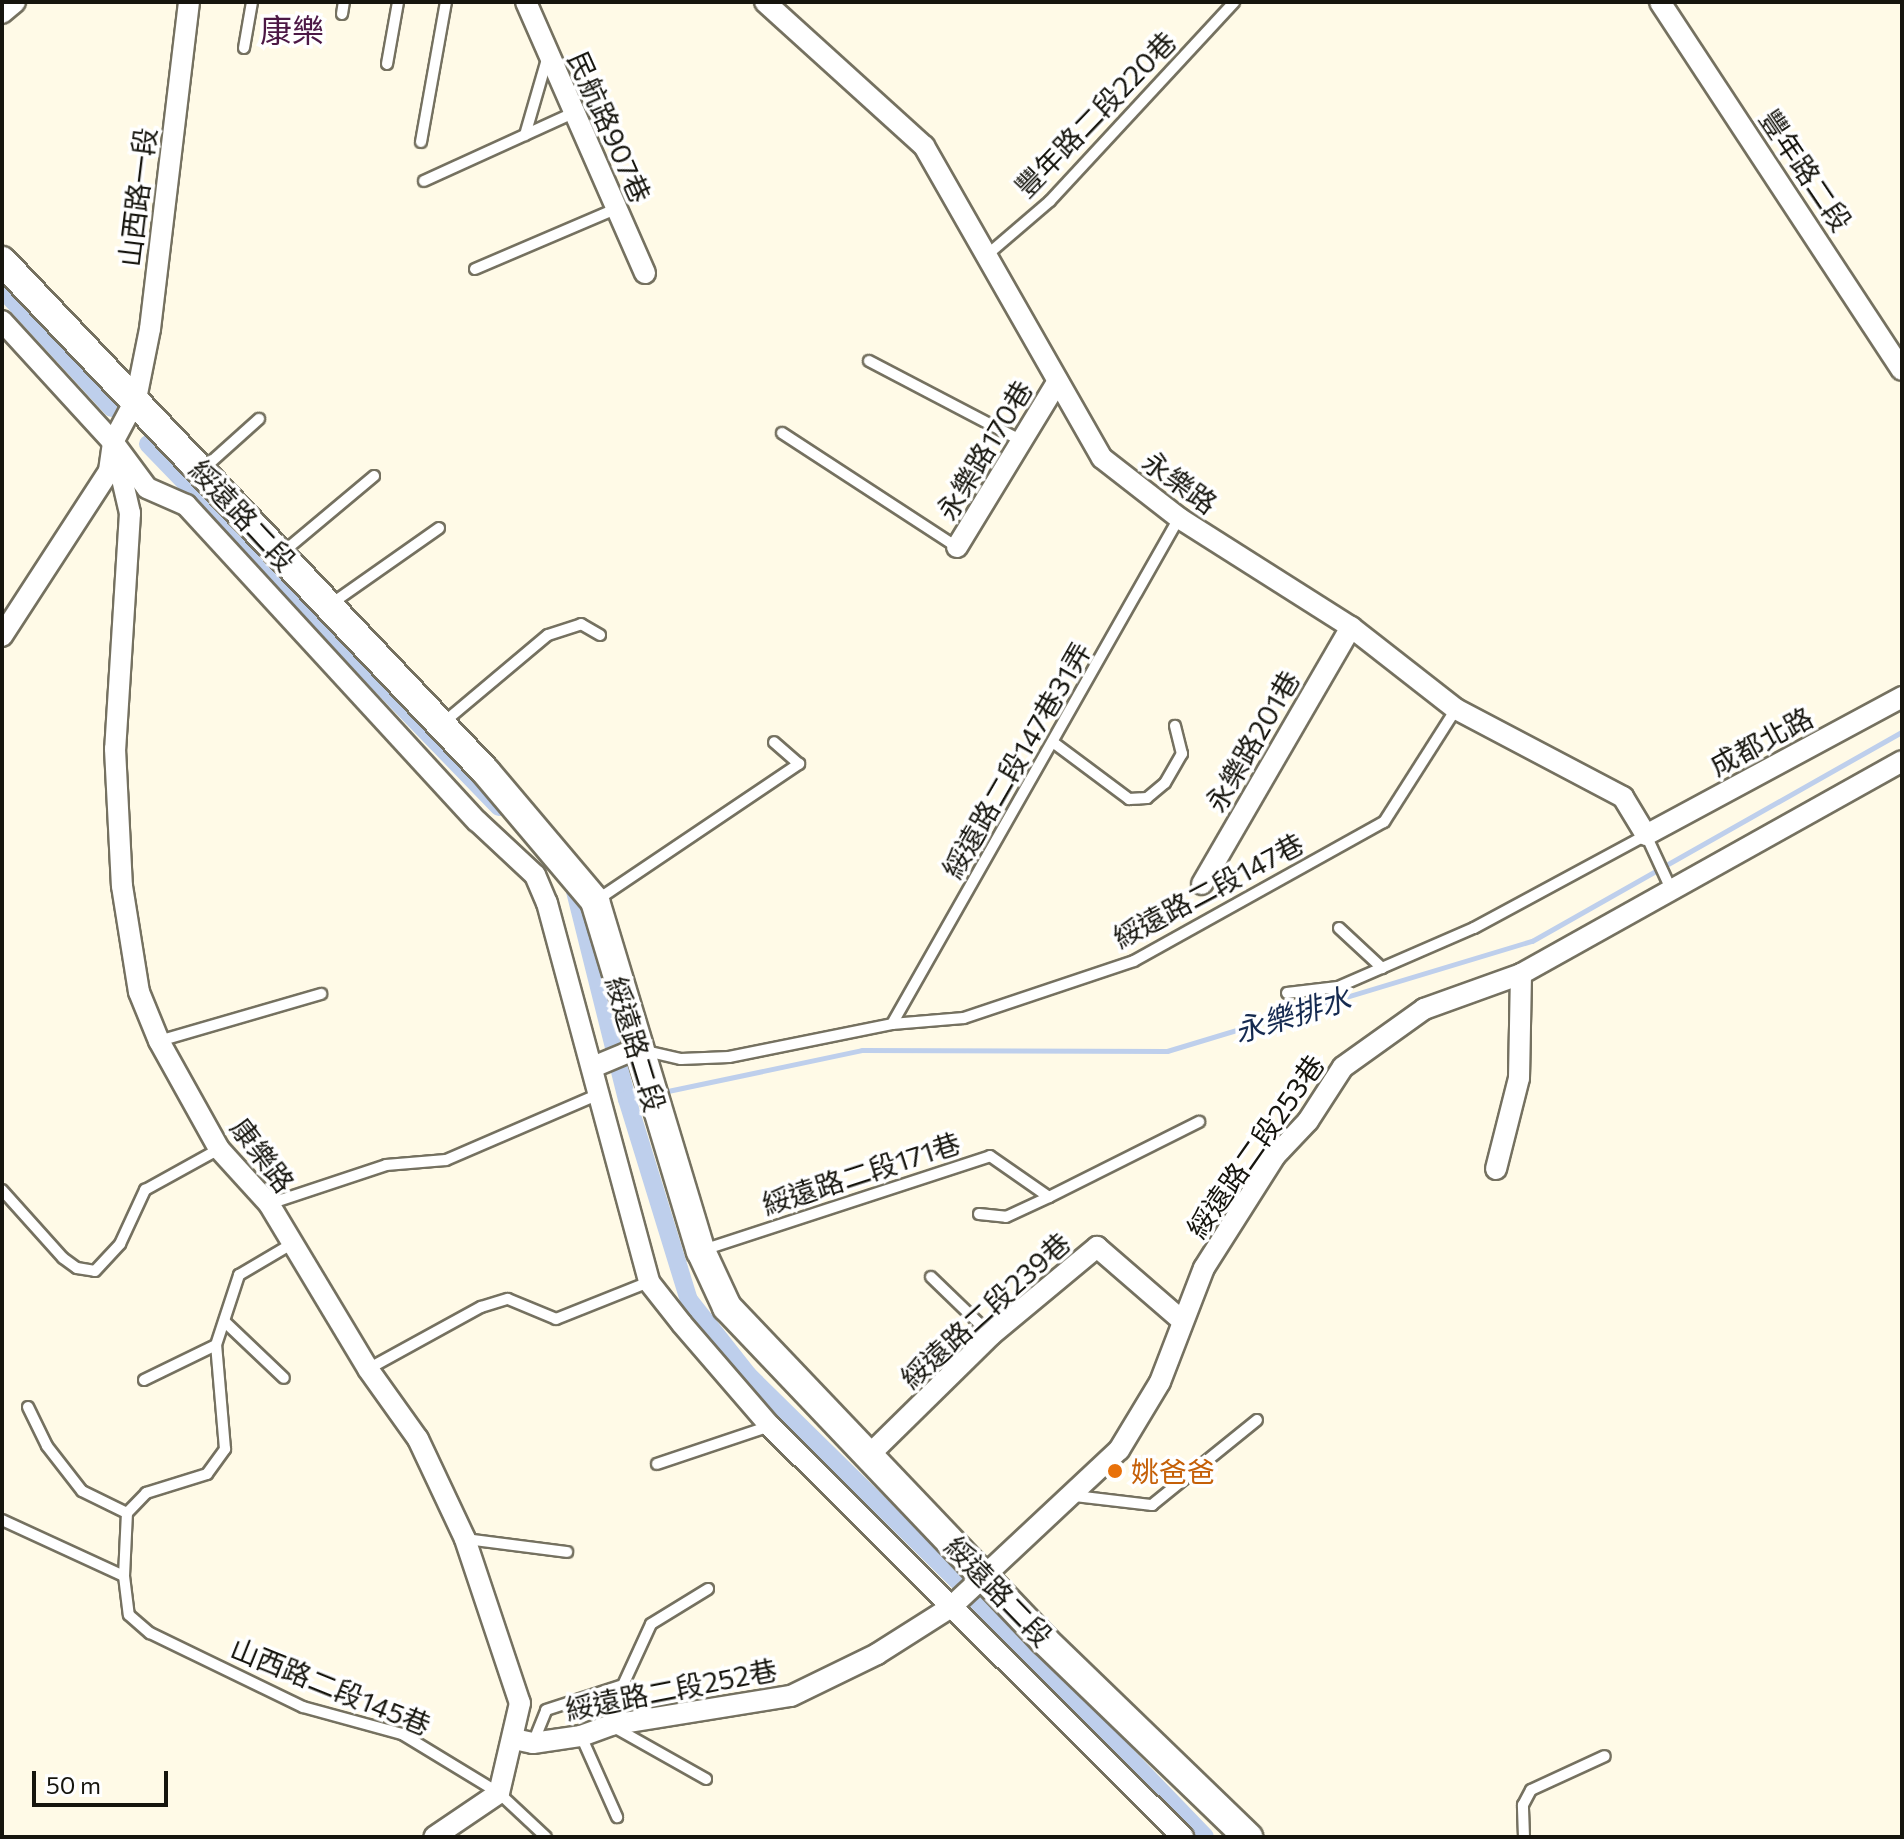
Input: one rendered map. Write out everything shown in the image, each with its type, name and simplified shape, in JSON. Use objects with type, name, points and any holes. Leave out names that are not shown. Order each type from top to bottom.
[{"type":"street","points":[[2,13],[15,2]]},
{"type":"street","name":"山西路一段","points":[[2,636],[109,471],[113,442],[136,399],[150,329],[189,2]]},
{"type":"street","name":"民航路907巷","points":[[526,2],[645,273]]},
{"type":"street","name":"永樂路","points":[[765,2],[924,146],[1102,458],[1179,518],[1351,627],[1456,709],[1623,797],[1650,845]]},
{"type":"street","name":"豐年路二段","points":[[1660,2],[1902,370]]},
{"type":"street","name":"綏遠路二段","points":[[2,261],[441,724],[595,901],[639,1057],[701,1251],[727,1307],[866,1458],[985,1574],[1044,1640],[1248,1837]]},
{"type":"street","name":"綏遠路二段","points":[[2,321],[113,442],[147,488],[186,505],[477,821],[535,875],[547,903],[593,1067],[649,1282],[770,1426],[954,1603],[1183,1837]]},
{"type":"street","name":"永樂路170巷","points":[[957,547],[1058,381]]},
{"type":"street","name":"康樂路","points":[[113,442],[130,513],[115,686],[122,886],[139,992],[159,1041],[219,1149],[269,1204],[290,1245],[368,1369],[418,1439],[465,1539],[520,1703],[524,1741],[499,1793]]},
{"type":"street","name":"永樂路201巷","points":[[1202,884],[1351,627]]},
{"type":"street","name":"成都北路","points":[[1650,845],[1902,697]]},
{"type":"street","name":"綏遠路二段253巷","points":[[985,1574],[1075,1496],[1127,1437],[1160,1382],[1180,1319],[1204,1268],[1241,1208],[1343,1067],[1424,1009],[1521,974],[1668,881],[1902,761]]},
{"type":"street","points":[[1496,1169],[1519,1078],[1521,974]]},
{"type":"street","points":[[593,1067],[639,1057]]},
{"type":"street","name":"綏遠路二段239巷","points":[[866,1458],[991,1335],[1097,1247],[1180,1319]]},
{"type":"street","name":"綏遠路二段252巷","points":[[524,1741],[581,1736],[611,1725],[715,1712],[791,1696],[877,1654],[954,1603],[985,1574]]},
{"type":"street","points":[[434,1837],[499,1793]]},
{"type":"lane","points":[[244,48],[252,2]]},
{"type":"lane","points":[[342,14],[344,2]]},
{"type":"lane","points":[[387,64],[398,2]]},
{"type":"lane","points":[[421,142],[446,2]]},
{"type":"lane","name":"豐年路二段220巷","points":[[987,255],[1050,201],[1234,2]]},
{"type":"lane","points":[[525,135],[548,56]]},
{"type":"lane","points":[[424,181],[573,113]]},
{"type":"lane","points":[[475,269],[616,209]]},
{"type":"lane","points":[[869,361],[1022,441]]},
{"type":"lane","points":[[201,471],[259,419]]},
{"type":"lane","points":[[782,433],[957,547]]},
{"type":"lane","points":[[281,554],[374,476]]},
{"type":"lane","name":"綏遠路二段147巷31弄","points":[[892,1024],[1179,518]]},
{"type":"lane","points":[[330,606],[439,528]]},
{"type":"lane","points":[[441,724],[548,635],[581,624],[600,635]]},
{"type":"lane","name":"綏遠路二段147巷","points":[[639,1057],[729,1057],[892,1024],[964,1018],[1134,961],[1384,822],[1456,709]]},
{"type":"lane","points":[[1054,743],[1129,799],[1147,798],[1165,783],[1182,754],[1175,726]]},
{"type":"lane","points":[[595,901],[799,764],[774,742]]},
{"type":"lane","points":[[1287,993],[1338,987],[1650,845]]},
{"type":"lane","name":"永樂路","points":[[1650,845],[1668,881]]},
{"type":"lane","points":[[1339,928],[1382,968]]},
{"type":"lane","points":[[159,1041],[321,994]]},
{"type":"lane","points":[[269,1204],[386,1165],[446,1160],[599,1094]]},
{"type":"lane","points":[[979,1214],[1006,1217],[1199,1122]]},
{"type":"lane","points":[[2,1190],[63,1258],[77,1268],[95,1271],[120,1244],[145,1190],[219,1149]]},
{"type":"lane","name":"綏遠路二段171巷","points":[[701,1251],[990,1156],[1049,1197]]},
{"type":"lane","points":[[28,1407],[47,1446],[82,1491],[127,1513],[146,1493],[207,1474],[225,1449],[216,1345],[239,1275],[290,1245]]},
{"type":"lane","points":[[931,1277],[991,1335]]},
{"type":"lane","points":[[368,1369],[494,1303],[508,1299],[556,1319],[649,1282]]},
{"type":"lane","points":[[225,1322],[284,1378]]},
{"type":"lane","points":[[144,1380],[216,1345]]},
{"type":"lane","points":[[1075,1496],[1152,1505],[1257,1420]]},
{"type":"lane","points":[[657,1464],[770,1426]]},
{"type":"lane","name":"山西路二段145巷","points":[[127,1513],[124,1576],[129,1615],[150,1633],[303,1707],[402,1734],[499,1793]]},
{"type":"lane","points":[[2,1520],[124,1576]]},
{"type":"lane","points":[[465,1539],[567,1552]]},
{"type":"lane","points":[[524,1741],[546,1710],[623,1685],[651,1624],[708,1589]]},
{"type":"lane","points":[[611,1725],[706,1779]]},
{"type":"lane","points":[[581,1736],[617,1817]]},
{"type":"lane","points":[[1524,1837],[1523,1805],[1531,1790],[1605,1756]]},
{"type":"lane","points":[[499,1793],[546,1837]]},
{"type":"waterway","points":[[2,289],[112,408]]},
{"type":"waterway","points":[[148,444],[499,807]]},
{"type":"waterway","name":"永樂排水","points":[[663,1092],[862,1050],[1167,1051],[1532,941],[1902,732]]},
{"type":"waterway","points":[[573,883],[627,1099],[689,1300],[748,1375],[961,1584],[1205,1837]]},
{"type":"waterway","name":"永樂排水","points":[[627,1099],[646,1096]]},
{"type":"place","name":"姚爸爸","points":[[1115,1471]]},
{"type":"district","name":"康樂","points":[[292,29]]}]
